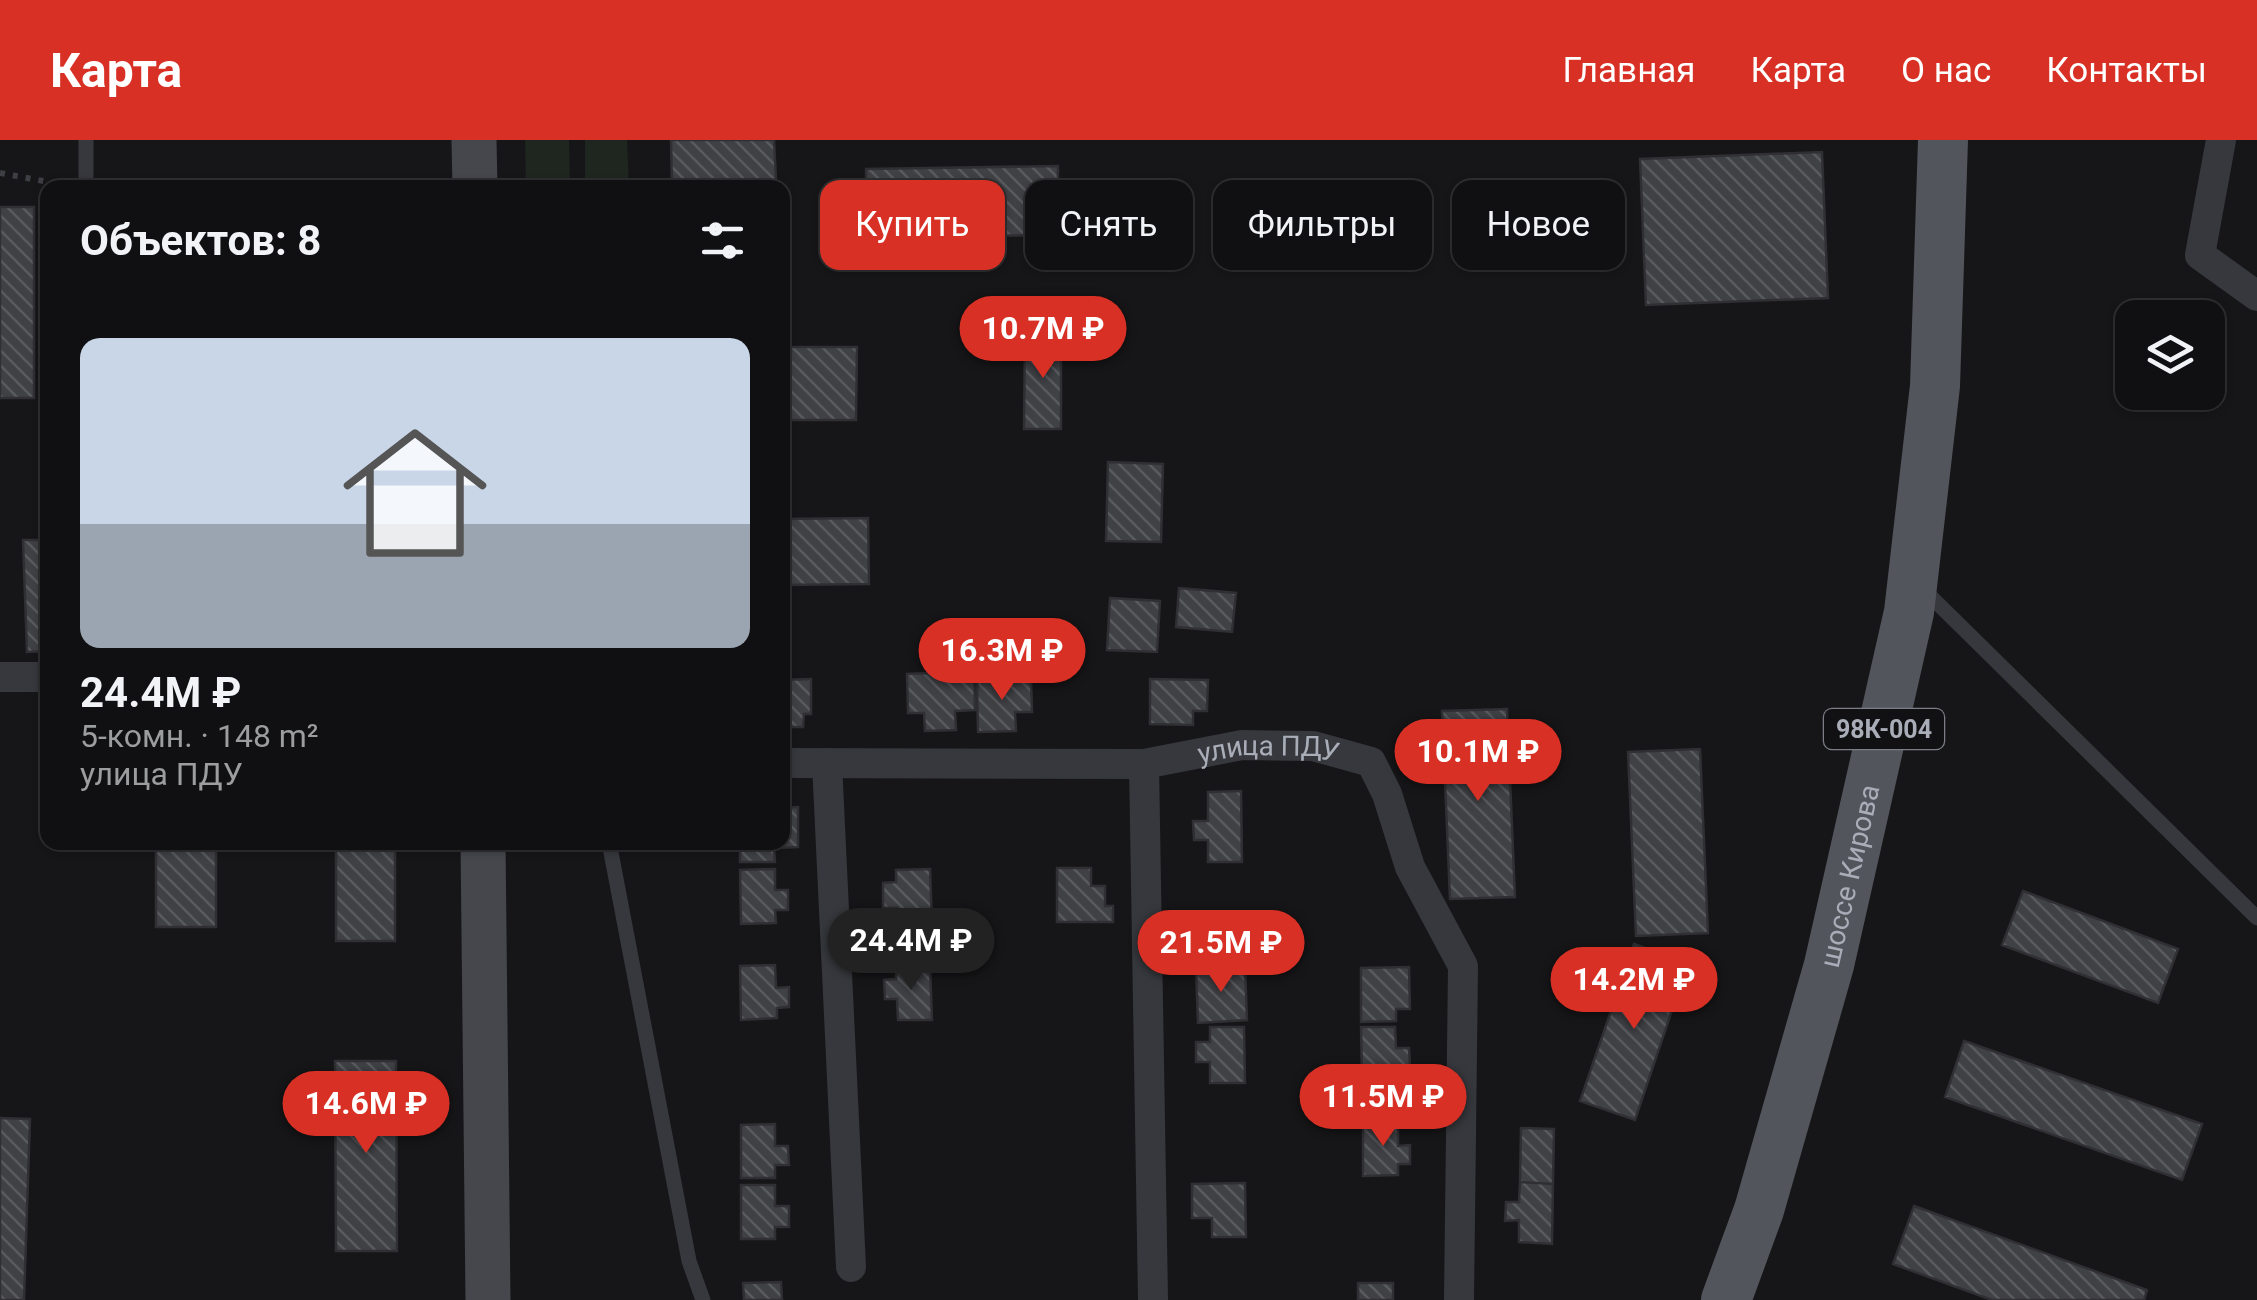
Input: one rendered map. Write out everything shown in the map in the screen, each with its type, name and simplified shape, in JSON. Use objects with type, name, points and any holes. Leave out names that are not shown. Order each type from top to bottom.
[{"type":"main road","points":[[474,140],[475,180]]},
{"type":"main road","name":"шоссе Кирова","points":[[1726,1300],[1758,1210],[1829,965],[1886,720],[1913,580],[1935,386],[1943,140]]},
{"type":"main road","points":[[483,850],[488,1300]]},
{"type":"street","points":[[2221,140],[2200,255],[2257,296]]},
{"type":"street","points":[[0,677],[40,678]]},
{"type":"street","name":"улица ПДУ","points":[[790,763],[1144,764],[1242,745],[1312,746],[1371,762],[1388,794],[1410,867],[1463,966],[1459,1300]]},
{"type":"street","points":[[827,763],[851,1267]]},
{"type":"street","points":[[1144,764],[1153,1300]]},
{"type":"lane","points":[[86,140],[86,180]]},
{"type":"lane","points":[[1913,580],[2257,918]]},
{"type":"lane","points":[[611,850],[689,1261],[703,1300]]},
{"type":"path","points":[[0,173],[40,181]]},
{"type":"shaded area","points":[[525,140],[569,140],[570,180],[526,180]]},
{"type":"shaded area","points":[[585,140],[627,140],[629,180],[585,180]]},
{"type":"building","points":[[671,140],[774,140],[776,180],[672,180]]},
{"type":"building","points":[[1822,152],[1828,298],[1646,305],[1640,159]]},
{"type":"building","points":[[1058,166],[1058,180],[1025,180],[1025,235],[1005,236],[1005,180],[866,180],[866,169]]},
{"type":"building","points":[[0,207],[34,207],[34,398],[0,398]]},
{"type":"building","points":[[1025,332],[1061,332],[1061,429],[1024,429]]},
{"type":"building","points":[[790,347],[857,347],[856,420],[790,420]]},
{"type":"building","points":[[1108,462],[1163,464],[1161,542],[1106,541]]},
{"type":"building","points":[[868,518],[869,584],[790,585],[790,519]]},
{"type":"building","points":[[23,540],[40,540],[40,651],[27,652]]},
{"type":"building","points":[[1179,588],[1236,593],[1232,632],[1176,627]]},
{"type":"building","points":[[1110,598],[1160,601],[1157,652],[1107,650]]},
{"type":"building","points":[[974,671],[975,710],[955,711],[956,730],[925,731],[924,713],[908,713],[907,674]]},
{"type":"building","points":[[1031,678],[1032,712],[1015,712],[1016,731],[978,732],[977,679]]},
{"type":"building","points":[[811,679],[811,714],[804,714],[803,727],[790,727],[790,680]]},
{"type":"building","points":[[1150,679],[1208,680],[1207,711],[1193,711],[1193,725],[1150,724]]},
{"type":"building","points":[[1507,709],[1515,897],[1450,899],[1442,711]]},
{"type":"building","points":[[1700,749],[1708,933],[1636,936],[1628,752]]},
{"type":"building","points":[[1241,791],[1242,862],[1208,862],[1208,840],[1194,840],[1193,821],[1208,821],[1208,792]]},
{"type":"building","points":[[798,807],[798,847],[790,847],[790,808]]},
{"type":"building","points":[[156,850],[216,850],[216,927],[156,927]]},
{"type":"building","points":[[336,850],[395,850],[395,941],[336,941]]},
{"type":"building","points":[[740,850],[774,850],[775,862],[740,862]]},
{"type":"building","points":[[1057,868],[1091,868],[1091,886],[1105,886],[1105,906],[1113,906],[1113,922],[1057,922]]},
{"type":"building","points":[[775,869],[775,890],[788,890],[788,910],[775,910],[776,923],[741,924],[740,870]]},
{"type":"building","points":[[930,869],[932,924],[897,925],[897,908],[883,908],[883,883],[896,882],[896,870]]},
{"type":"building","points":[[2023,891],[2178,949],[2158,1003],[2002,945]]},
{"type":"building","points":[[1634,944],[1688,963],[1635,1120],[1580,1101]]},
{"type":"building","points":[[775,965],[776,988],[789,987],[789,1007],[777,1008],[777,1018],[741,1020],[740,966]]},
{"type":"building","points":[[930,966],[932,1020],[898,1020],[897,999],[885,999],[884,980],[896,979],[896,967]]},
{"type":"building","points":[[1245,967],[1247,1020],[1198,1023],[1196,969]]},
{"type":"building","points":[[1409,967],[1410,1009],[1396,1009],[1396,1021],[1361,1022],[1361,968]]},
{"type":"building","points":[[1210,1027],[1244,1027],[1245,1083],[1210,1083],[1210,1062],[1196,1062],[1196,1042],[1210,1042]]},
{"type":"building","points":[[1361,1027],[1395,1027],[1396,1048],[1409,1048],[1410,1068],[1396,1068],[1396,1080],[1362,1081]]},
{"type":"building","points":[[1964,1041],[2202,1124],[2182,1180],[1945,1097]]},
{"type":"building","points":[[335,1061],[396,1061],[397,1251],[336,1251]]},
{"type":"building","points":[[0,1118],[30,1119],[24,1300],[0,1300]]},
{"type":"building","points":[[1363,1122],[1398,1122],[1398,1146],[1410,1145],[1410,1164],[1398,1164],[1398,1175],[1363,1176]]},
{"type":"building","points":[[775,1124],[775,1146],[788,1146],[789,1165],[775,1165],[775,1178],[741,1178],[741,1125]]},
{"type":"building","points":[[1521,1128],[1554,1129],[1553,1184],[1520,1182]]},
{"type":"building","points":[[1520,1182],[1553,1184],[1552,1244],[1519,1242],[1519,1220],[1505,1221],[1506,1202],[1519,1202]]},
{"type":"building","points":[[1245,1183],[1246,1237],[1212,1237],[1212,1218],[1192,1218],[1192,1184]]},
{"type":"building","points":[[741,1185],[775,1185],[775,1206],[789,1206],[789,1227],[775,1227],[775,1239],[741,1239]]},
{"type":"building","points":[[1914,1206],[2147,1290],[2144,1300],[1992,1300],[1893,1264]]},
{"type":"building","points":[[781,1282],[782,1300],[744,1300],[743,1283]]},
{"type":"building","points":[[1358,1283],[1393,1283],[1393,1300],[1358,1300]]}]
